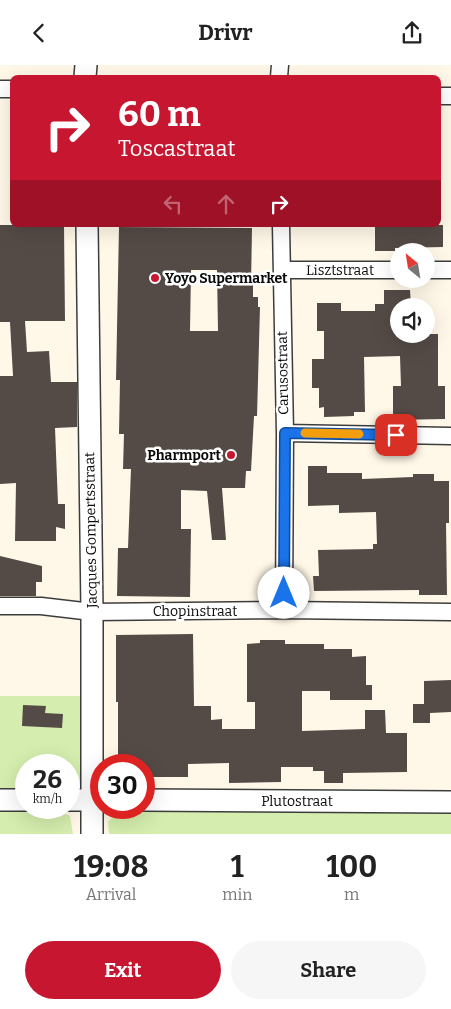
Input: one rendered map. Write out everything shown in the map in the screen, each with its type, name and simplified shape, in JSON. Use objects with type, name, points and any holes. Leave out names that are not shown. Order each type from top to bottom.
[{"type":"street","name":"Jacques Gompertsstraat","points":[[87,227],[96,754]]},
{"type":"street","name":"Carusostraat","points":[[281,227],[285,433],[284,610]]},
{"type":"street","points":[[435,269],[451,269]]},
{"type":"street","name":"Lisztstraat","points":[[282,270],[390,270]]},
{"type":"street","points":[[285,433],[451,436]]},
{"type":"street","name":"Chopinstraat","points":[[0,606],[41,606],[92,612],[451,611]]},
{"type":"street","points":[[0,800],[15,800]]},
{"type":"street","name":"Plutostraat","points":[[155,800],[451,802]]},
{"type":"green space","points":[[0,696],[81,696],[84,779],[80,785],[80,754],[15,754],[15,791],[0,791]]},
{"type":"green space","points":[[0,810],[15,810],[15,819],[70,819],[73,834],[0,834]]},
{"type":"green space","points":[[155,810],[451,812],[451,834],[109,834],[108,822],[110,819],[155,819]]},
{"type":"building","points":[[0,225],[10,225],[10,227],[64,227],[65,321],[25,321],[27,352],[49,351],[51,382],[77,382],[77,427],[55,428],[58,504],[65,504],[65,529],[56,527],[56,541],[15,541],[16,483],[0,484],[0,376],[13,376],[10,322],[0,322]]},
{"type":"building","points":[[443,225],[443,247],[435,247],[435,243],[390,243],[390,251],[375,251],[375,227],[441,227]]},
{"type":"building","points":[[119,227],[252,228],[251,285],[253,285],[253,297],[258,297],[258,307],[260,307],[257,416],[254,416],[251,471],[246,471],[245,488],[222,488],[226,540],[212,540],[207,491],[181,490],[181,529],[191,529],[190,597],[117,596],[118,548],[128,548],[131,469],[123,469],[124,434],[119,434],[120,380],[116,380]],"holes":[[[191,270],[217,270],[218,331],[190,331]]]},
{"type":"building","points":[[384,290],[410,290],[410,298],[390,298],[390,343],[435,343],[435,334],[438,334],[438,386],[445,386],[445,419],[393,420],[393,386],[401,386],[400,356],[364,357],[365,412],[354,412],[354,416],[324,417],[324,407],[319,408],[319,388],[312,388],[312,359],[324,359],[324,331],[317,331],[317,303],[341,303],[341,311],[375,311],[375,304],[384,304]]},
{"type":"building","points":[[308,466],[327,466],[327,473],[362,473],[362,479],[413,477],[413,474],[434,474],[434,481],[449,481],[449,523],[446,523],[447,595],[419,595],[419,590],[314,591],[313,576],[319,576],[318,550],[373,549],[373,544],[377,544],[376,512],[339,513],[339,505],[308,506]]},
{"type":"building","points":[[0,556],[42,566],[42,582],[36,582],[36,596],[0,596]]},
{"type":"building","points":[[193,634],[194,706],[211,706],[211,720],[222,719],[222,729],[255,729],[255,702],[247,702],[247,644],[260,643],[260,640],[285,640],[285,644],[324,644],[324,649],[352,649],[352,657],[366,656],[366,685],[372,685],[372,700],[330,700],[330,691],[302,691],[302,731],[365,729],[365,710],[385,710],[386,733],[407,733],[407,772],[343,773],[343,783],[324,783],[324,771],[313,771],[313,767],[281,767],[281,782],[229,783],[229,763],[188,764],[188,777],[155,777],[155,754],[118,754],[116,635]]},
{"type":"building","points":[[451,680],[451,712],[430,713],[430,723],[413,723],[413,704],[424,704],[424,681]]},
{"type":"building","points":[[23,705],[46,706],[45,713],[63,714],[62,728],[22,726]]},
{"type":"slow traffic","points":[[305,433],[359,434]]},
{"type":"place","name":"Yoyo Supermarket","points":[[155,278]]},
{"type":"place","name":"Pharmport","points":[[231,455]]},
{"type":"route","points":[[284,593],[285,433],[396,435]]}]
